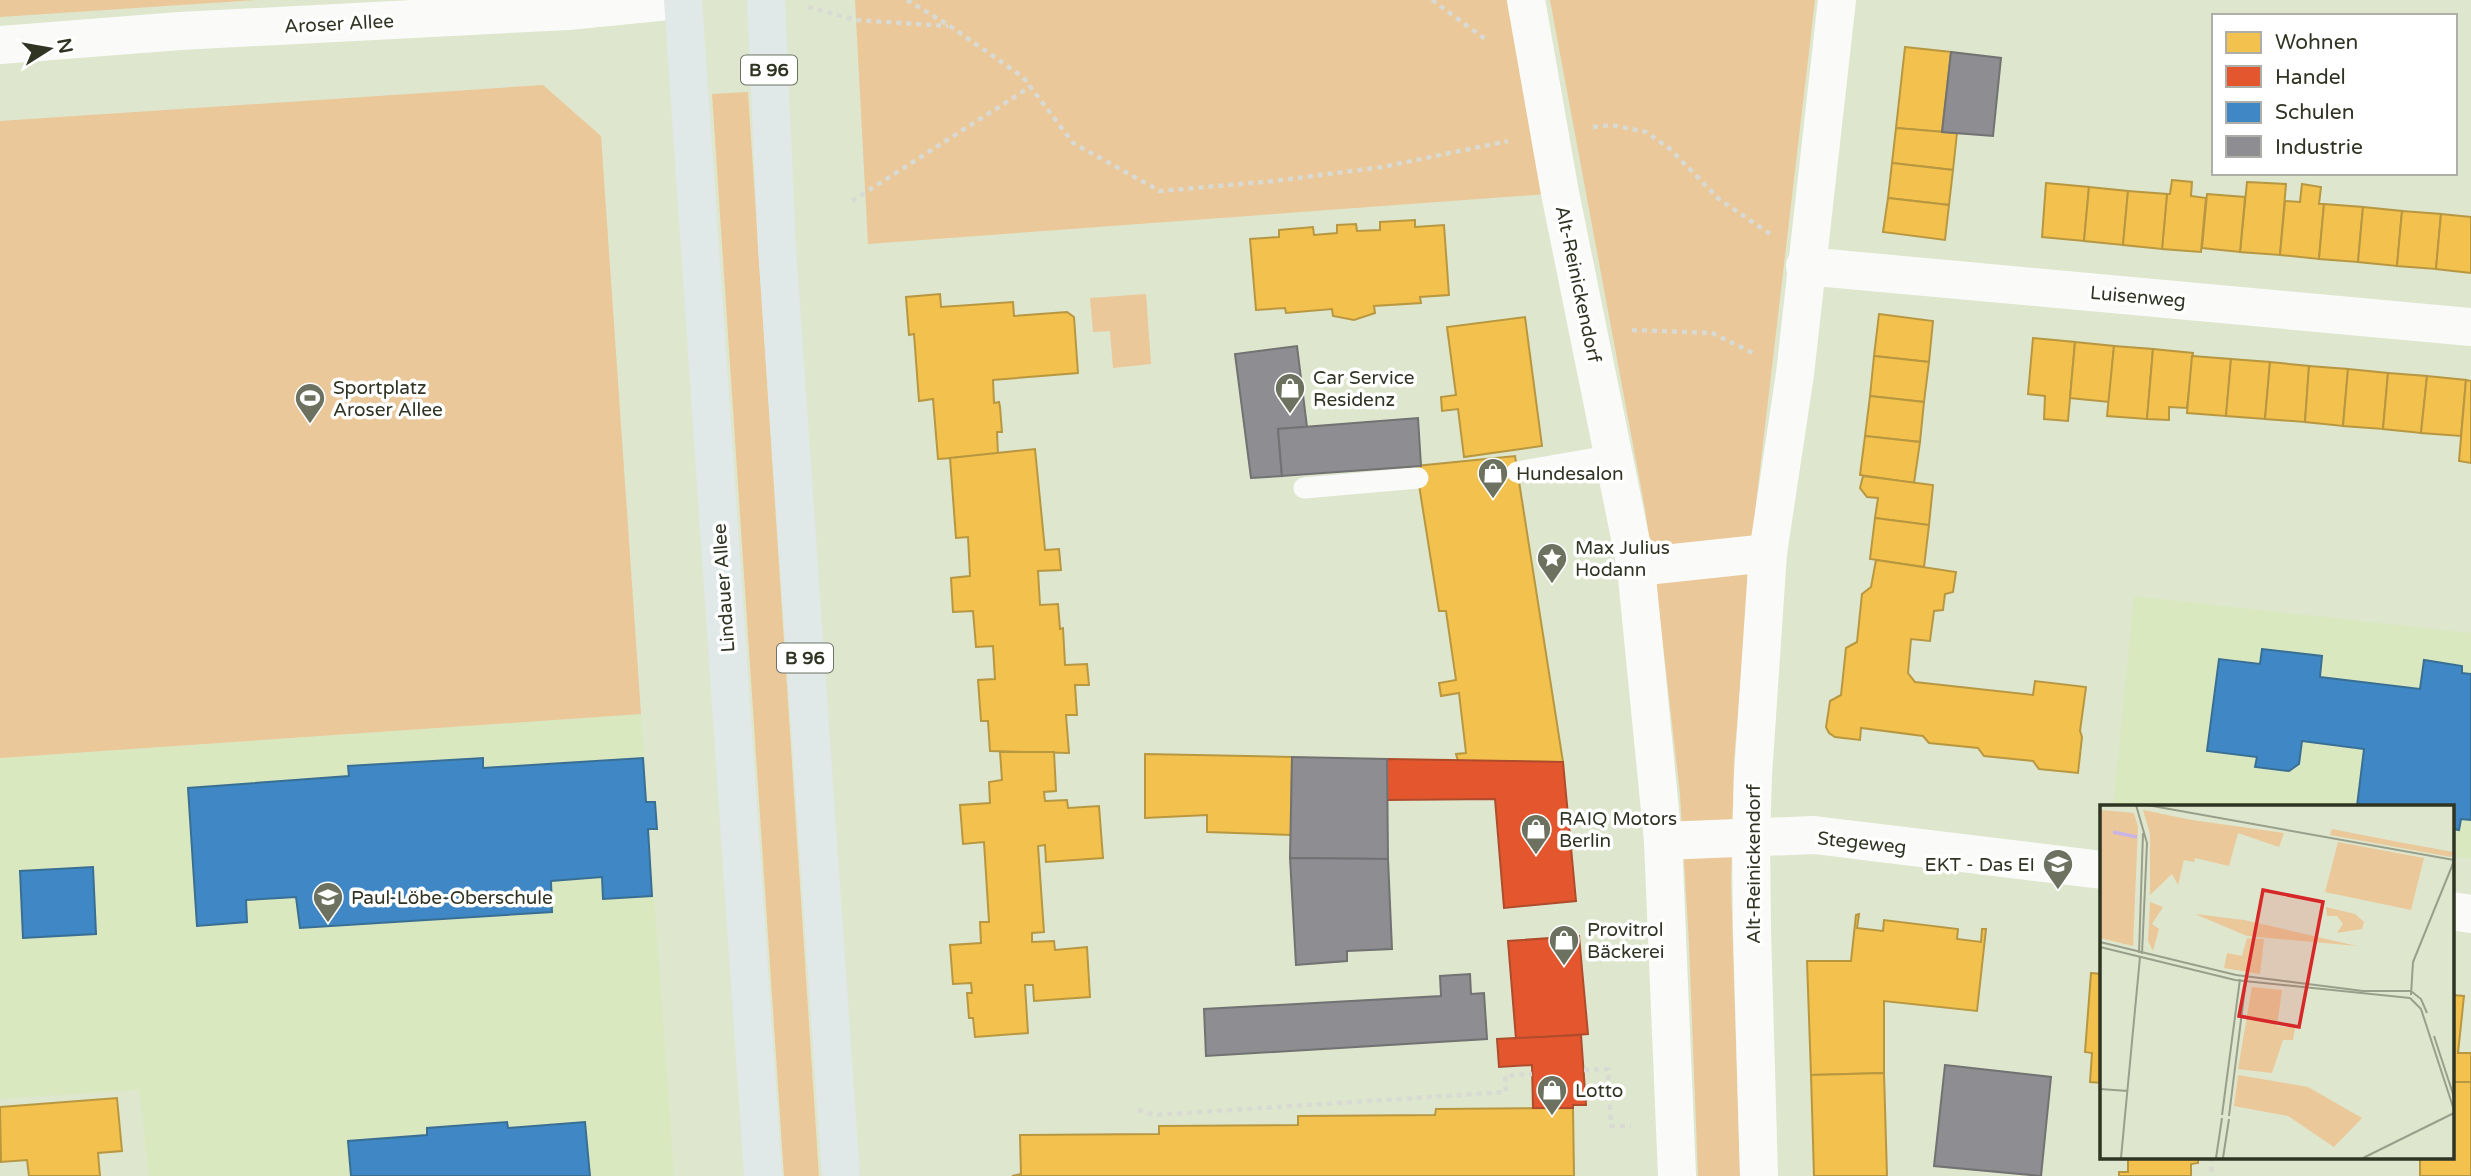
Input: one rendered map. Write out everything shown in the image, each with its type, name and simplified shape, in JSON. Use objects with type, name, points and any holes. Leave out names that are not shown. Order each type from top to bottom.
[{"type":"main road","name":"Lindauer Allee","points":[[680,0],[763,1176]]},
{"type":"main road","name":"B 96","points":[[781,2],[778,260],[841,1176]]},
{"type":"street","name":"Aroser Allee","points":[[0,45],[180,31],[568,11],[680,0]]},
{"type":"street","name":"Alt-Reinickendorf","points":[[1526,0],[1548,132],[1636,567],[1663,841],[1677,1176]]},
{"type":"street","name":"Alt-Reinickendorf","points":[[1759,1176],[1751,839],[1768,553],[1795,374],[1805,265],[1837,0]]},
{"type":"street","name":"Luisenweg","points":[[1805,265],[2471,327]]},
{"type":"street","points":[[1636,567],[1768,553]]},
{"type":"street","name":"Stegeweg","points":[[1663,841],[1814,835],[2100,870]]},
{"type":"lane","points":[[1517,472],[1614,455]]},
{"type":"lane","points":[[1304,488],[1418,478]]},
{"type":"path","points":[[907,0],[950,26],[1023,77],[1073,143],[1160,191],[1274,181],[1382,167],[1548,132],[1611,125],[1646,132],[1670,148],[1719,199],[1765,233],[1784,238],[1805,265]]},
{"type":"path","points":[[1432,0],[1538,77]]},
{"type":"path","points":[[781,2],[856,20],[950,26]]},
{"type":"path","points":[[852,201],[1030,87]]},
{"type":"path","points":[[1589,328],[1712,333],[1795,374]]},
{"type":"path","points":[[1584,1070],[1608,1069],[1611,1126],[1676,1127]]},
{"type":"path","points":[[1138,1110],[1155,1115],[1506,1093],[1505,1076],[1532,1074]]},
{"type":"path","points":[[2210,1158],[2212,1176]]},
{"type":"shaded area","points":[[0,0],[256,0],[0,17]]},
{"type":"shaded area","points":[[855,0],[1526,0],[1560,193],[868,244]]},
{"type":"shaded area","points":[[1550,0],[1815,0],[1756,503],[1734,760],[1731,885],[1740,1176],[1698,1176],[1680,794],[1659,609],[1645,509]]},
{"type":"shaded area","name":"Sportplatz Aroser Allee","points":[[543,85],[601,136],[641,714],[0,758],[0,121]]},
{"type":"shaded area","points":[[748,92],[819,1176],[784,1176],[712,94]]},
{"type":"shaded area","points":[[1146,294],[1151,364],[1113,368],[1110,331],[1093,332],[1090,298]]},
{"type":"shaded area","points":[[2134,596],[2471,633],[2471,859],[2454,856],[2454,805],[2113,805]]},
{"type":"shaded area","name":"Paul-Löbe-Oberschule","points":[[641,714],[674,1176],[149,1176],[139,1090],[0,1099],[0,758]]},
{"type":"building: Wohnen","points":[[1905,47],[1951,52],[1942,132],[1896,128]]},
{"type":"building: Wohnen","points":[[1896,128],[1957,133],[1953,170],[1892,163]]},
{"type":"building: Wohnen","points":[[1892,163],[1953,170],[1949,205],[1888,198]]},
{"type":"building: Wohnen","points":[[2172,180],[2192,182],[2191,196],[2206,198],[2201,252],[2162,249],[2167,194],[2170,194]]},
{"type":"building: Wohnen","points":[[2247,182],[2286,184],[2280,255],[2240,252]]},
{"type":"building: Wohnen","points":[[2046,183],[2089,187],[2084,241],[2042,237]]},
{"type":"building: Wohnen","points":[[2302,184],[2321,187],[2319,204],[2324,204],[2319,259],[2280,255],[2285,201],[2300,202]]},
{"type":"building: Wohnen","points":[[2089,187],[2128,191],[2123,245],[2084,241]]},
{"type":"building: Wohnen","points":[[2128,191],[2167,194],[2162,249],[2123,245]]},
{"type":"building: Wohnen","points":[[2207,194],[2245,197],[2240,252],[2202,248]]},
{"type":"building: Wohnen","points":[[1888,198],[1949,205],[1945,240],[1883,232]]},
{"type":"building: Wohnen","points":[[2324,204],[2363,207],[2358,262],[2319,259]]},
{"type":"building: Wohnen","points":[[2363,207],[2402,211],[2397,266],[2358,262]]},
{"type":"building: Wohnen","points":[[2402,211],[2441,214],[2436,269],[2397,266]]},
{"type":"building: Wohnen","points":[[2441,214],[2471,217],[2471,273],[2436,269]]},
{"type":"building: Wohnen","points":[[1415,220],[1415,227],[1444,225],[1449,295],[1420,297],[1421,303],[1374,306],[1375,313],[1354,320],[1333,316],[1332,309],[1286,313],[1285,308],[1256,310],[1250,239],[1279,237],[1279,230],[1313,227],[1314,235],[1337,233],[1337,225],[1356,224],[1357,231],[1380,230],[1380,222]]},
{"type":"building: Wohnen","points":[[940,294],[941,307],[1013,302],[1014,316],[1067,312],[1074,317],[1078,373],[993,380],[994,403],[999,402],[1002,432],[997,432],[998,455],[938,459],[933,399],[919,401],[914,334],[909,335],[906,297]]},
{"type":"building: Wohnen","points":[[1879,314],[1933,321],[1929,362],[1874,356]]},
{"type":"building: Wohnen","points":[[1525,317],[1542,446],[1464,457],[1458,409],[1442,411],[1441,397],[1456,395],[1447,327]]},
{"type":"building: Wohnen","points":[[2033,338],[2075,342],[2068,421],[2044,419],[2045,396],[2028,394]]},
{"type":"building: Wohnen","points":[[2075,342],[2114,346],[2109,402],[2070,398]]},
{"type":"building: Wohnen","points":[[2114,346],[2153,349],[2147,419],[2107,416]]},
{"type":"building: Wohnen","points":[[2153,349],[2193,353],[2187,408],[2169,407],[2169,420],[2147,419]]},
{"type":"building: Wohnen","points":[[1874,356],[1929,362],[1924,402],[1870,396]]},
{"type":"building: Wohnen","points":[[2192,356],[2231,359],[2226,416],[2187,413]]},
{"type":"building: Wohnen","points":[[2231,359],[2270,362],[2265,419],[2226,416]]},
{"type":"building: Wohnen","points":[[2270,362],[2309,366],[2305,422],[2265,419]]},
{"type":"building: Wohnen","points":[[2309,366],[2348,369],[2343,426],[2305,422]]},
{"type":"building: Wohnen","points":[[2348,369],[2388,373],[2383,429],[2343,426]]},
{"type":"building: Wohnen","points":[[2388,373],[2427,376],[2421,433],[2383,429]]},
{"type":"building: Wohnen","points":[[2427,376],[2466,380],[2461,436],[2421,433]]},
{"type":"building: Wohnen","points":[[2466,380],[2471,381],[2471,463],[2459,461]]},
{"type":"building: Wohnen","points":[[1870,396],[1924,402],[1920,442],[1865,436]]},
{"type":"building: Wohnen","points":[[1865,436],[1920,442],[1914,483],[1860,475]]},
{"type":"building: Wohnen","points":[[1035,449],[1045,550],[1059,549],[1061,570],[1038,571],[1040,605],[1058,604],[1060,629],[1063,628],[1065,665],[1087,664],[1089,685],[1075,685],[1077,715],[1066,715],[1069,753],[990,751],[988,721],[981,721],[978,680],[995,679],[993,646],[976,647],[973,611],[953,612],[951,578],[970,576],[968,537],[956,538],[950,458]]},
{"type":"building: Wohnen","points":[[1515,456],[1563,762],[1458,761],[1456,754],[1466,753],[1459,693],[1441,696],[1439,683],[1456,680],[1446,611],[1439,611],[1416,466]]},
{"type":"building: Wohnen","points":[[1863,476],[1933,485],[1929,525],[1875,518],[1878,498],[1867,497],[1860,488]]},
{"type":"building: Wohnen","points":[[1875,518],[1929,525],[1924,567],[1870,559]]},
{"type":"building: Wohnen","points":[[1876,560],[1956,572],[1953,592],[1945,594],[1943,610],[1934,611],[1930,641],[1911,639],[1908,673],[1915,682],[2033,695],[2035,681],[2086,687],[2078,773],[2039,769],[2033,761],[1984,756],[1978,748],[1929,743],[1923,736],[1861,728],[1860,740],[1835,737],[1829,733],[1826,727],[1830,701],[1841,695],[1846,648],[1857,642],[1862,594],[1871,587]]},
{"type":"building: Wohnen","points":[[1000,752],[1054,752],[1056,791],[1044,792],[1045,801],[1067,800],[1068,808],[1099,806],[1103,858],[1046,862],[1045,845],[1038,846],[1044,932],[1032,933],[1032,942],[1054,941],[1055,950],[1087,947],[1090,997],[1034,1001],[1033,985],[1025,985],[1028,1033],[975,1037],[973,1018],[969,1018],[967,993],[972,993],[971,983],[953,984],[950,945],[981,943],[980,922],[989,922],[984,842],[963,844],[960,805],[990,803],[989,782],[1002,780]]},
{"type":"building: Wohnen","points":[[1145,754],[1292,757],[1291,835],[1207,832],[1207,815],[1145,818]]},
{"type":"building: Wohnen","points":[[1859,914],[1857,928],[1883,931],[1884,920],[1958,929],[1957,939],[1981,942],[1982,929],[1986,929],[1977,1011],[1884,1001],[1884,1073],[1811,1075],[1807,961],[1851,961],[1856,915]]},
{"type":"building: Wohnen","points":[[2091,973],[2100,974],[2100,1083],[2090,1082],[2092,1053],[2085,1052]]},
{"type":"building: Wohnen","points":[[2454,995],[2464,996],[2458,1053],[2471,1053],[2471,1082],[2454,1082]]},
{"type":"building: Wohnen","points":[[1884,1073],[1887,1176],[1814,1176],[1811,1075]]},
{"type":"building: Wohnen","points":[[2454,1082],[2471,1082],[2471,1176],[2420,1176],[2420,1158],[2454,1158]]},
{"type":"building: Wohnen","points":[[117,1098],[122,1151],[98,1153],[100,1176],[29,1176],[27,1160],[1,1162],[0,1107]]},
{"type":"building: Wohnen","points":[[1573,1108],[1574,1176],[1012,1176],[1021,1174],[1020,1135],[1159,1134],[1159,1126],[1298,1125],[1298,1116],[1435,1115],[1436,1109]]},
{"type":"building: Wohnen","points":[[2128,1158],[2198,1158],[2198,1163],[2191,1164],[2191,1176],[2119,1176],[2119,1172],[2128,1172]]},
{"type":"building: Handel","name":"RAIQ Motors Berlin","points":[[1387,759],[1563,762],[1576,901],[1504,908],[1495,799],[1386,800]]},
{"type":"building: Handel","points":[[1579,936],[1588,1034],[1516,1039],[1508,941]]},
{"type":"building: Handel","points":[[1581,1035],[1586,1105],[1573,1105],[1573,1108],[1533,1108],[1532,1065],[1499,1067],[1497,1039]]},
{"type":"building: Schulen","points":[[2262,649],[2322,656],[2320,677],[2420,689],[2424,660],[2462,666],[2462,673],[2471,674],[2471,820],[2461,819],[2459,830],[2454,829],[2454,805],[2357,805],[2364,749],[2302,741],[2299,764],[2289,771],[2255,767],[2257,757],[2207,751],[2219,659],[2260,664]]},
{"type":"building: Schulen","points":[[483,758],[483,768],[643,758],[646,802],[655,802],[657,829],[648,829],[652,896],[603,899],[602,877],[551,881],[552,912],[300,928],[296,897],[246,900],[247,922],[197,926],[188,788],[349,776],[348,766]]},
{"type":"building: Schulen","points":[[93,867],[96,934],[23,938],[20,871]]},
{"type":"building: Schulen","points":[[507,1122],[508,1128],[585,1122],[590,1176],[351,1176],[348,1141],[427,1135],[427,1128]]},
{"type":"building: Industrie","points":[[1951,52],[2001,58],[1993,136],[1942,132]]},
{"type":"building: Industrie","points":[[1297,346],[1307,427],[1278,429],[1282,476],[1251,478],[1235,354]]},
{"type":"building: Industrie","points":[[1418,418],[1421,466],[1282,476],[1278,429]]},
{"type":"building: Industrie","points":[[1292,757],[1387,759],[1388,859],[1290,858]]},
{"type":"building: Industrie","points":[[1290,858],[1388,859],[1392,949],[1347,951],[1347,961],[1296,965]]},
{"type":"building: Industrie","points":[[1470,974],[1471,994],[1484,993],[1487,1039],[1206,1056],[1204,1009],[1441,996],[1440,976]]},
{"type":"building: Industrie","points":[[1945,1065],[2051,1077],[2041,1176],[1934,1166]]},
{"type":"place","name":"Car Service Residenz","points":[[1290,415]]},
{"type":"place","name":"Sportplatz Aroser Allee","points":[[310,425]]},
{"type":"place","name":"Hundesalon","points":[[1493,500]]},
{"type":"place","name":"Max Julius Hodann","points":[[1552,585]]},
{"type":"place","name":"RAIQ Motors Berlin","points":[[1536,856]]},
{"type":"place","name":"EKT - Das EI","points":[[2058,891]]},
{"type":"place","name":"Paul-Löbe-Oberschule","points":[[328,924]]},
{"type":"place","name":"Provitrol Bäckerei","points":[[1564,967]]},
{"type":"place","name":"Lotto","points":[[1552,1117]]}]
